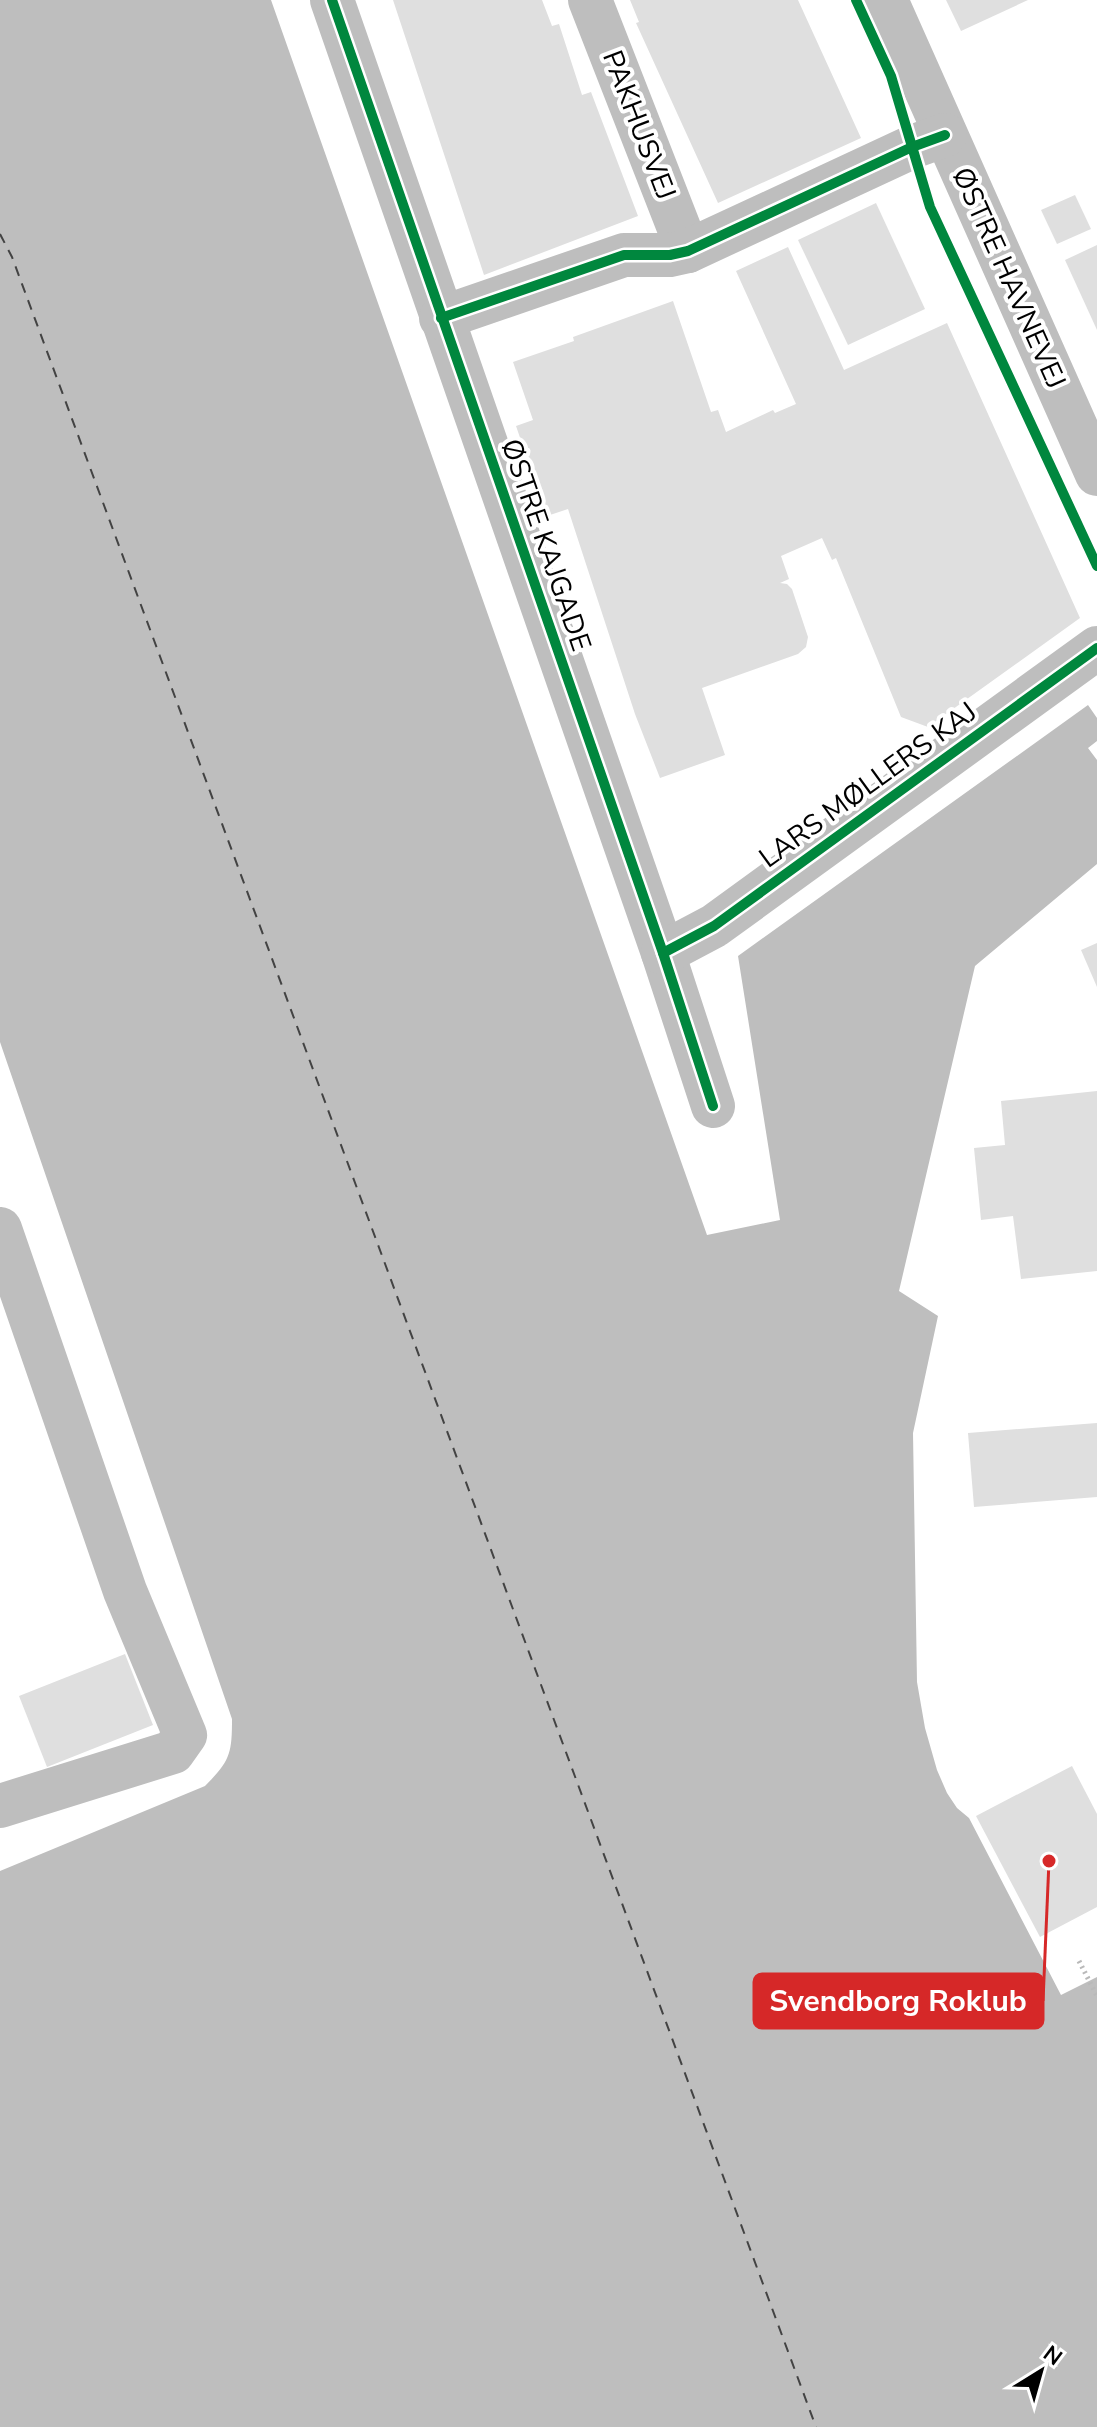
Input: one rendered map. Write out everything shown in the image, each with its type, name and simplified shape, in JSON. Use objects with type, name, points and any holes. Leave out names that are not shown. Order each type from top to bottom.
[{"type":"street","name":"ØSTRE KAJGADE","points":[[332,0],[663,953],[713,1106]]},
{"type":"street","name":"PAKHUSVEJ","points":[[590,0],[688,251]]},
{"type":"street","name":"ØSTRE HAVNEVEJ","points":[[886,0],[1096,470]]},
{"type":"street","points":[[441,318],[624,255],[670,255],[688,251],[912,147],[945,135]]},
{"type":"street","name":"LARS MØLLERS KAJ","points":[[663,953],[714,926],[1097,648]]},
{"type":"street","points":[[0,1229],[125,1591],[185,1735],[173,1752],[0,1806]]},
{"type":"path","points":[[1079,1961],[1097,1996]]},
{"type":"shaded area","points":[[0,0],[271,0],[707,1235],[780,1220],[738,956],[1088,705],[1097,718],[1097,741],[1088,748],[1097,760],[1097,864],[975,966],[899,1291],[938,1316],[913,1433],[917,1682],[937,1770],[957,1808],[969,1818],[1061,1995],[1097,1977],[1097,2427],[0,2427],[0,1871],[205,1786],[228,1756],[232,1719],[0,1042]]},
{"type":"building","points":[[393,0],[542,0],[552,26],[559,24],[582,95],[591,92],[638,216],[484,275]]},
{"type":"building","points":[[630,0],[798,0],[861,138],[718,203],[636,23],[639,22]]},
{"type":"building","points":[[946,0],[1028,0],[961,31]]},
{"type":"building","points":[[1075,195],[1091,229],[1057,244],[1041,210]]},
{"type":"building","points":[[876,203],[925,309],[848,345],[798,240]]},
{"type":"building","points":[[1097,245],[1097,330],[1065,260]]},
{"type":"building","points":[[788,247],[844,370],[947,323],[1080,618],[928,727],[901,717],[836,558],[832,560],[822,538],[781,556],[789,579],[780,583],[792,589],[808,637],[806,647],[798,654],[702,688],[725,755],[660,778],[635,714],[568,509],[547,516],[516,426],[533,420],[513,362],[673,301],[711,412],[718,410],[726,432],[773,410],[775,413],[796,404],[736,271]]},
{"type":"building","points":[[1097,943],[1097,987],[1081,950]]},
{"type":"building","points":[[1097,1091],[1097,1271],[1021,1279],[1013,1216],[981,1220],[974,1148],[1005,1145],[1001,1101]]},
{"type":"building","points":[[1097,1423],[1097,1497],[974,1507],[968,1433]]},
{"type":"building","points":[[125,1654],[153,1725],[47,1767],[19,1696]]},
{"type":"building","points":[[1072,1766],[1097,1814],[1097,1907],[1040,1937],[976,1816]]},
{"type":"ferry route","points":[[0,234],[12,257],[816,2427]]},
{"type":"cycle path","points":[[332,0],[663,953],[713,1106]]},
{"type":"cycle path","points":[[856,0],[891,76],[930,207],[1097,566]]},
{"type":"cycle path","points":[[441,318],[624,255],[670,255],[688,251],[912,147],[945,135]]},
{"type":"cycle path","points":[[663,953],[714,926],[1097,648]]},
{"type":"place","name":"Svendborg Roklub","points":[[1049,1861]]}]
